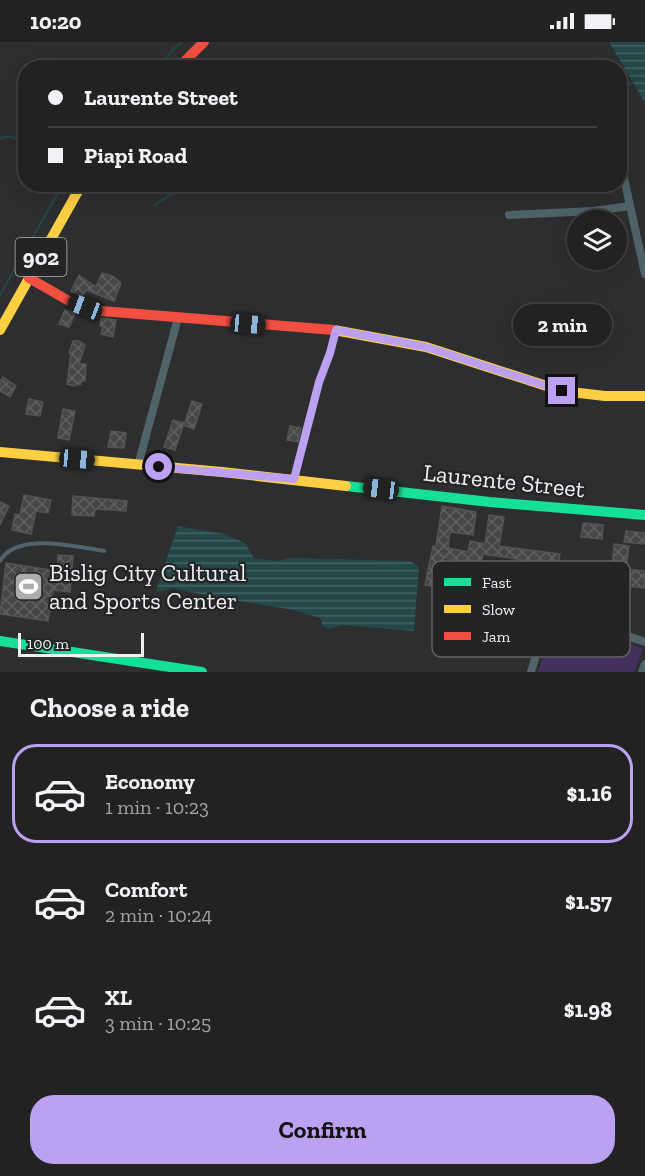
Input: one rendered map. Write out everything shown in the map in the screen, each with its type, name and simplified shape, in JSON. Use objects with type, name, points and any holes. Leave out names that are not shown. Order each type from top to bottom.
[{"type":"main road","points":[[186,60],[204,42]]},
{"type":"main road","name":"902","points":[[0,330],[77,192]]},
{"type":"main road","points":[[29,278],[69,301],[102,311],[336,330],[426,347],[562,391],[605,396],[645,396]]},
{"type":"main road","name":"Laurente Street","points":[[0,452],[294,479],[490,502],[645,515]]},
{"type":"main road","points":[[0,641],[202,672]]},
{"type":"street","points":[[627,192],[645,274]]},
{"type":"street","points":[[509,215],[593,211],[630,206]]},
{"type":"street","points":[[138,465],[178,318]]},
{"type":"street","points":[[294,479],[319,382],[336,330]]},
{"type":"street","points":[[630,637],[645,642]]},
{"type":"street","points":[[531,672],[535,657]]},
{"type":"street","points":[[642,672],[645,664]]},
{"type":"lane","points":[[0,561],[3,556],[17,547],[31,543],[104,551]]},
{"type":"shaded area","points":[[630,644],[643,649],[634,672],[538,672],[543,657],[630,657]]},
{"type":"water","points":[[609,42],[645,42],[645,103],[627,72],[627,60],[620,60]]},
{"type":"water","points":[[178,526],[224,534],[245,543],[254,558],[277,561],[290,558],[410,561],[419,567],[414,631],[341,625],[330,629],[323,626],[320,618],[294,610],[172,588],[159,592],[156,590]]},
{"type":"building","points":[[102,273],[114,277],[121,283],[114,301],[86,290],[83,296],[71,291],[79,275],[96,287]]},
{"type":"building","points":[[65,310],[75,314],[69,327],[59,324]]},
{"type":"building","points":[[101,318],[116,320],[113,337],[101,334],[103,326],[100,326]]},
{"type":"building","points":[[73,341],[79,341],[85,345],[79,364],[86,364],[85,381],[73,386],[67,384],[71,353],[69,353]]},
{"type":"building","points":[[3,377],[16,386],[10,397],[0,391],[0,381]]},
{"type":"building","points":[[29,399],[43,402],[40,416],[26,414]]},
{"type":"building","points":[[192,401],[202,404],[194,429],[184,425]]},
{"type":"building","points":[[63,409],[75,411],[69,440],[58,438]]},
{"type":"building","points":[[173,420],[184,423],[175,450],[164,447]]},
{"type":"building","points":[[290,426],[301,428],[298,442],[287,440]]},
{"type":"building","points":[[111,431],[126,433],[124,448],[108,447]]},
{"type":"building","points":[[24,495],[51,500],[48,513],[36,511],[31,534],[12,530],[15,514],[20,515]]},
{"type":"building","points":[[73,496],[127,501],[126,511],[95,509],[94,516],[72,515]]},
{"type":"building","points":[[0,502],[9,506],[0,525]]},
{"type":"building","points":[[442,506],[476,512],[473,535],[450,532],[448,548],[468,552],[470,541],[485,544],[489,515],[504,517],[499,546],[560,554],[559,561],[531,561],[483,554],[482,561],[444,558],[443,561],[432,561],[432,586],[425,585],[433,546],[436,546]]},
{"type":"building","points":[[583,523],[603,525],[602,539],[581,537]]},
{"type":"building","points":[[626,531],[645,533],[645,544],[624,542]]},
{"type":"building","points":[[614,544],[629,546],[627,561],[613,561]]},
{"type":"building","name":"Bislig City Cultural and Sports Center","points":[[58,555],[73,556],[70,592],[53,590],[48,621],[0,614],[6,563],[57,571]]},
{"type":"building","points":[[630,569],[645,571],[645,588],[630,586]]},
{"type":"waterway","points":[[164,60],[181,42]]},
{"type":"waterway","points":[[627,85],[635,81]]},
{"type":"waterway","points":[[0,138],[8,137],[18,140]]},
{"type":"waterway","points":[[0,295],[58,192]]},
{"type":"waterway","points":[[155,205],[175,192]]},
{"type":"traffic: fast","points":[[346,486],[490,502],[645,515]]},
{"type":"traffic: fast","points":[[0,641],[202,672]]},
{"type":"traffic: slow","points":[[0,330],[78,192]]},
{"type":"traffic: slow","points":[[334,330],[426,347],[562,391],[605,396],[645,396]]},
{"type":"traffic: slow","points":[[0,452],[222,472],[346,486]]},
{"type":"traffic: jam","points":[[186,60],[204,42]]},
{"type":"traffic: jam","points":[[29,278],[69,301],[102,311],[334,330]]},
{"type":"place","name":"Bislig City Cultural and Sports Center","points":[[28,587]]},
{"type":"route","points":[[159,467],[294,479],[319,382],[336,330],[426,347],[562,391]]}]
